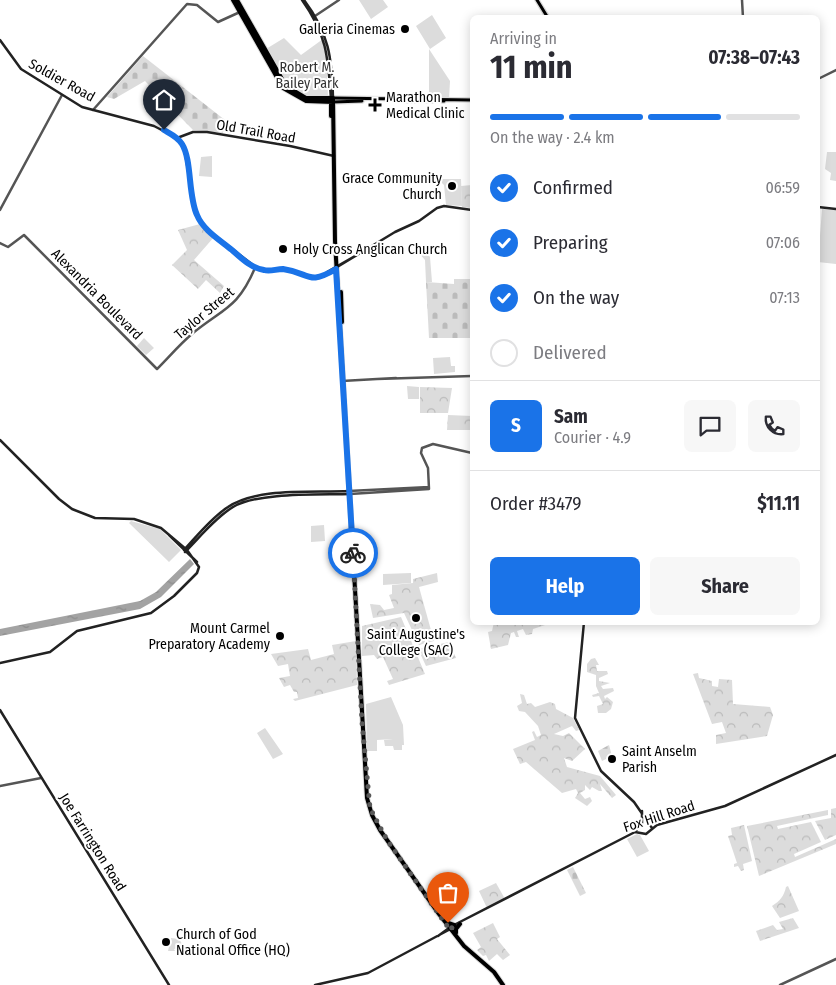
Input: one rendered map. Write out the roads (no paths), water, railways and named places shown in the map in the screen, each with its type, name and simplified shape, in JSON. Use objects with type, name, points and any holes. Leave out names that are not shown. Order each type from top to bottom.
[{"type":"highway","points":[[235,0],[286,86],[306,98],[332,100]]},
{"type":"highway","points":[[242,10],[283,88],[306,101],[322,102],[332,100]]},
{"type":"highway","points":[[332,100],[335,238],[367,798],[372,815],[387,840],[435,907],[464,946],[494,972],[503,985]]},
{"type":"highway","points":[[332,100],[333,156]]},
{"type":"highway","points":[[322,102],[328,106],[331,114]]},
{"type":"highway","points":[[435,907],[479,959]]},
{"type":"highway","points":[[456,933],[456,929],[460,924]]},
{"type":"main road","points":[[303,0],[314,16],[326,46],[332,100],[470,101]]},
{"type":"main road","points":[[537,0],[546,15]]},
{"type":"main road","name":"Soldier Road","points":[[0,40],[21,70],[62,95],[93,110],[154,126],[177,138]]},
{"type":"main road","name":"Old Trail Road","points":[[177,138],[193,132],[207,132],[290,146],[333,156]]},
{"type":"main road","points":[[177,138],[184,146],[198,219],[208,230],[255,268],[266,271],[283,270],[310,277],[321,276],[419,221],[438,207],[470,210]]},
{"type":"main road","points":[[820,207],[836,209]]},
{"type":"main road","points":[[0,440],[72,509],[91,517],[134,519],[160,528],[171,535],[197,562],[199,569],[193,578],[167,602],[151,613],[79,630],[71,634],[61,645],[50,652],[0,663]]},
{"type":"main road","points":[[185,550],[223,510],[243,499],[259,496],[350,492]]},
{"type":"main road","points":[[584,625],[574,718],[601,770],[642,811],[652,826]]},
{"type":"main road","name":"Joe Farrington Road","points":[[0,710],[168,985]]},
{"type":"main road","name":"Fox Hill Road","points":[[315,985],[368,974],[636,832],[646,834],[652,826],[725,806],[836,755]]},
{"type":"main road","points":[[639,834],[644,816]]},
{"type":"main road","points":[[636,832],[639,829]]},
{"type":"main road","name":"Fox Hill Road","points":[[452,928],[465,921]]},
{"type":"street","points":[[314,16],[339,0]]},
{"type":"street","points":[[742,0],[743,15]]},
{"type":"street","points":[[93,110],[187,4],[197,5],[218,22],[242,10]]},
{"type":"street","points":[[820,78],[836,70]]},
{"type":"street","points":[[0,210],[62,95]]},
{"type":"street","name":"Alexandria Boulevard","points":[[0,242],[8,247],[22,235],[157,368]]},
{"type":"street","name":"Taylor Street","points":[[157,368],[190,335],[237,301],[248,286],[255,268]]},
{"type":"street","points":[[344,381],[470,376]]},
{"type":"street","points":[[350,492],[429,488],[428,466],[421,450],[433,444],[470,453]]},
{"type":"street","points":[[0,786],[41,778]]},
{"type":"street","points":[[782,985],[836,960]]},
{"type":"water","points":[[190,559],[194,564],[161,597],[140,609],[0,636],[0,629],[140,601],[156,592]]},
{"type":"place","name":"Galleria Cinemas","points":[[405,29]]},
{"type":"place","name":"Marathon Medical Clinic","points":[[375,105]]},
{"type":"place","name":"Grace Community Church","points":[[452,186]]},
{"type":"place","name":"Holy Cross Anglican Church","points":[[283,249]]},
{"type":"place","name":"Saint Augustine's College (SAC)","points":[[416,618]]},
{"type":"place","name":"Mount Carmel Preparatory Academy","points":[[280,636]]},
{"type":"place","name":"Saint Anselm Parish","points":[[612,759]]},
{"type":"place","name":"Church of God National Office (HQ)","points":[[166,942]]},
{"type":"park label","name":"Robert M. Bailey Park","points":[[307,76]]}]
